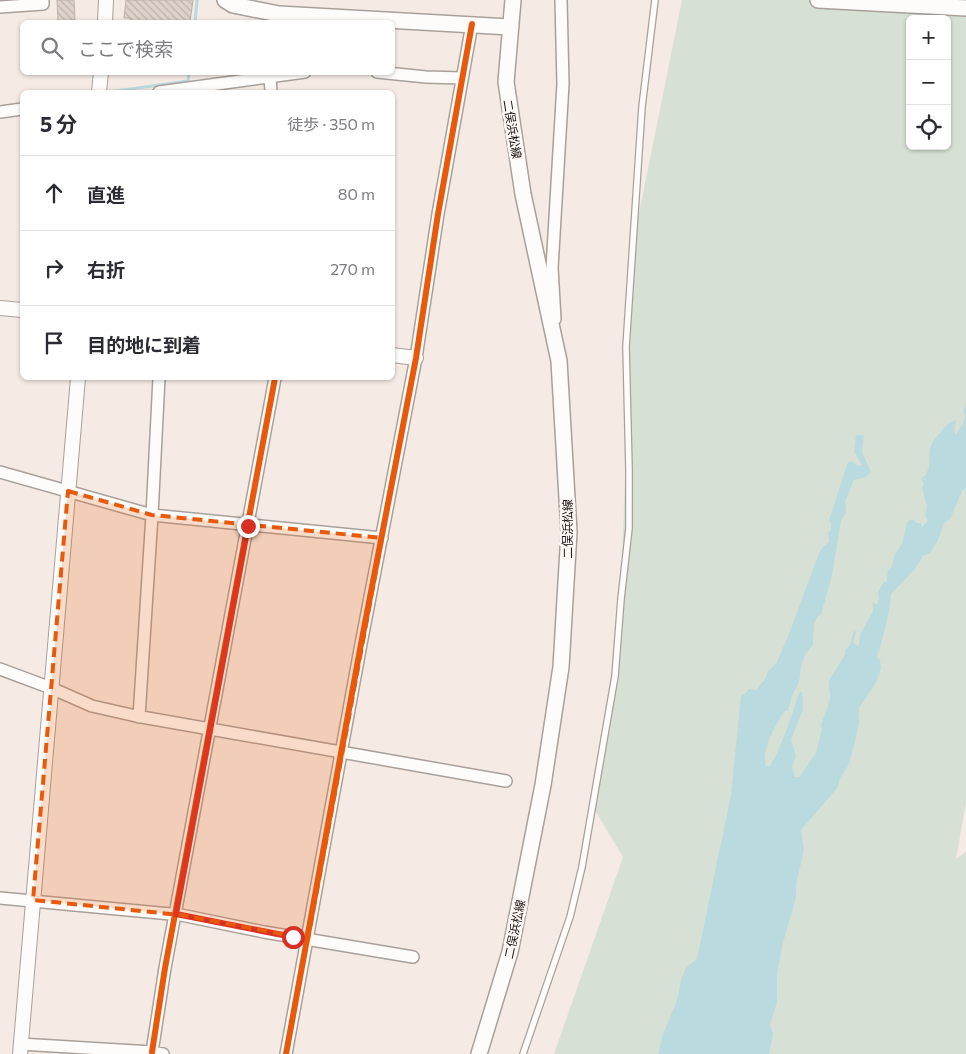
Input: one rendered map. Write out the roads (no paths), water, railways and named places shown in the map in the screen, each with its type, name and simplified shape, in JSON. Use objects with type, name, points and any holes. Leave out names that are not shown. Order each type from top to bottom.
[{"type":"main road","points":[[213,0],[220,10],[230,14],[260,16],[279,14]]},
{"type":"main road","points":[[225,0],[233,5],[279,14],[360,20]]},
{"type":"main road","name":"二俣浜松線","points":[[479,1054],[510,952],[542,785],[561,667],[569,532],[559,361],[523,194],[506,82],[513,0]]},
{"type":"main road","points":[[818,0],[966,8]]},
{"type":"main road","points":[[395,22],[511,27]]},
{"type":"street","points":[[0,7],[43,4],[43,0]]},
{"type":"street","points":[[104,20],[106,0]]},
{"type":"street","points":[[559,361],[552,268],[563,84],[561,0]]},
{"type":"street","points":[[286,1054],[416,358],[472,24]]},
{"type":"street","points":[[395,74],[462,78]]},
{"type":"street","points":[[99,90],[101,75]]},
{"type":"street","points":[[180,90],[284,75]]},
{"type":"street","points":[[270,77],[271,90]]},
{"type":"street","points":[[0,112],[20,109]]},
{"type":"street","points":[[0,308],[20,310]]},
{"type":"street","points":[[395,355],[416,358]]},
{"type":"street","points":[[78,380],[20,1049],[158,1053],[165,968],[275,380]]},
{"type":"street","points":[[139,717],[159,380]]},
{"type":"street","points":[[0,472],[152,516],[382,538]]},
{"type":"street","points":[[0,669],[92,706],[139,717],[506,781]]},
{"type":"street","points":[[0,898],[176,914],[413,957]]},
{"type":"lane","points":[[523,1054],[570,917],[582,867],[615,676],[620,606],[629,528],[626,347],[642,106],[655,0]]},
{"type":"water","points":[[966,402],[966,488],[962,491],[950,519],[944,523],[938,540],[930,553],[923,556],[914,570],[891,594],[888,617],[877,657],[880,660],[881,668],[877,681],[859,708],[859,721],[848,766],[840,778],[838,787],[801,830],[804,849],[796,885],[796,898],[783,942],[777,974],[777,1002],[770,1025],[773,1034],[769,1054],[658,1054],[663,1034],[677,1001],[681,980],[686,968],[697,959],[731,795],[741,696],[749,689],[756,690],[765,679],[769,670],[776,664],[818,556],[822,548],[829,542],[828,532],[831,531],[831,523],[829,520],[848,462],[854,462],[858,466],[862,465],[854,451],[856,435],[864,435],[862,452],[871,472],[866,477],[854,480],[845,501],[846,512],[841,521],[832,575],[821,615],[818,616],[814,623],[813,645],[806,653],[801,665],[799,682],[792,696],[788,711],[785,711],[767,745],[766,766],[770,766],[783,740],[798,695],[802,691],[803,709],[791,740],[796,756],[792,767],[795,777],[799,777],[816,753],[822,729],[821,725],[828,708],[830,679],[846,653],[845,650],[850,645],[854,630],[856,633],[853,641],[856,646],[859,645],[860,635],[873,611],[873,602],[877,605],[879,599],[878,592],[884,582],[887,582],[888,570],[892,566],[895,554],[902,544],[907,523],[910,520],[914,520],[916,523],[921,523],[922,527],[928,521],[925,516],[927,506],[922,487],[924,484],[921,478],[925,476],[929,467],[931,445],[947,425],[956,420],[954,430],[956,435],[964,421],[965,415],[963,413]]},
{"type":"waterway","points":[[195,20],[197,0]]},
{"type":"waterway","points":[[123,90],[188,81],[189,75]]}]
